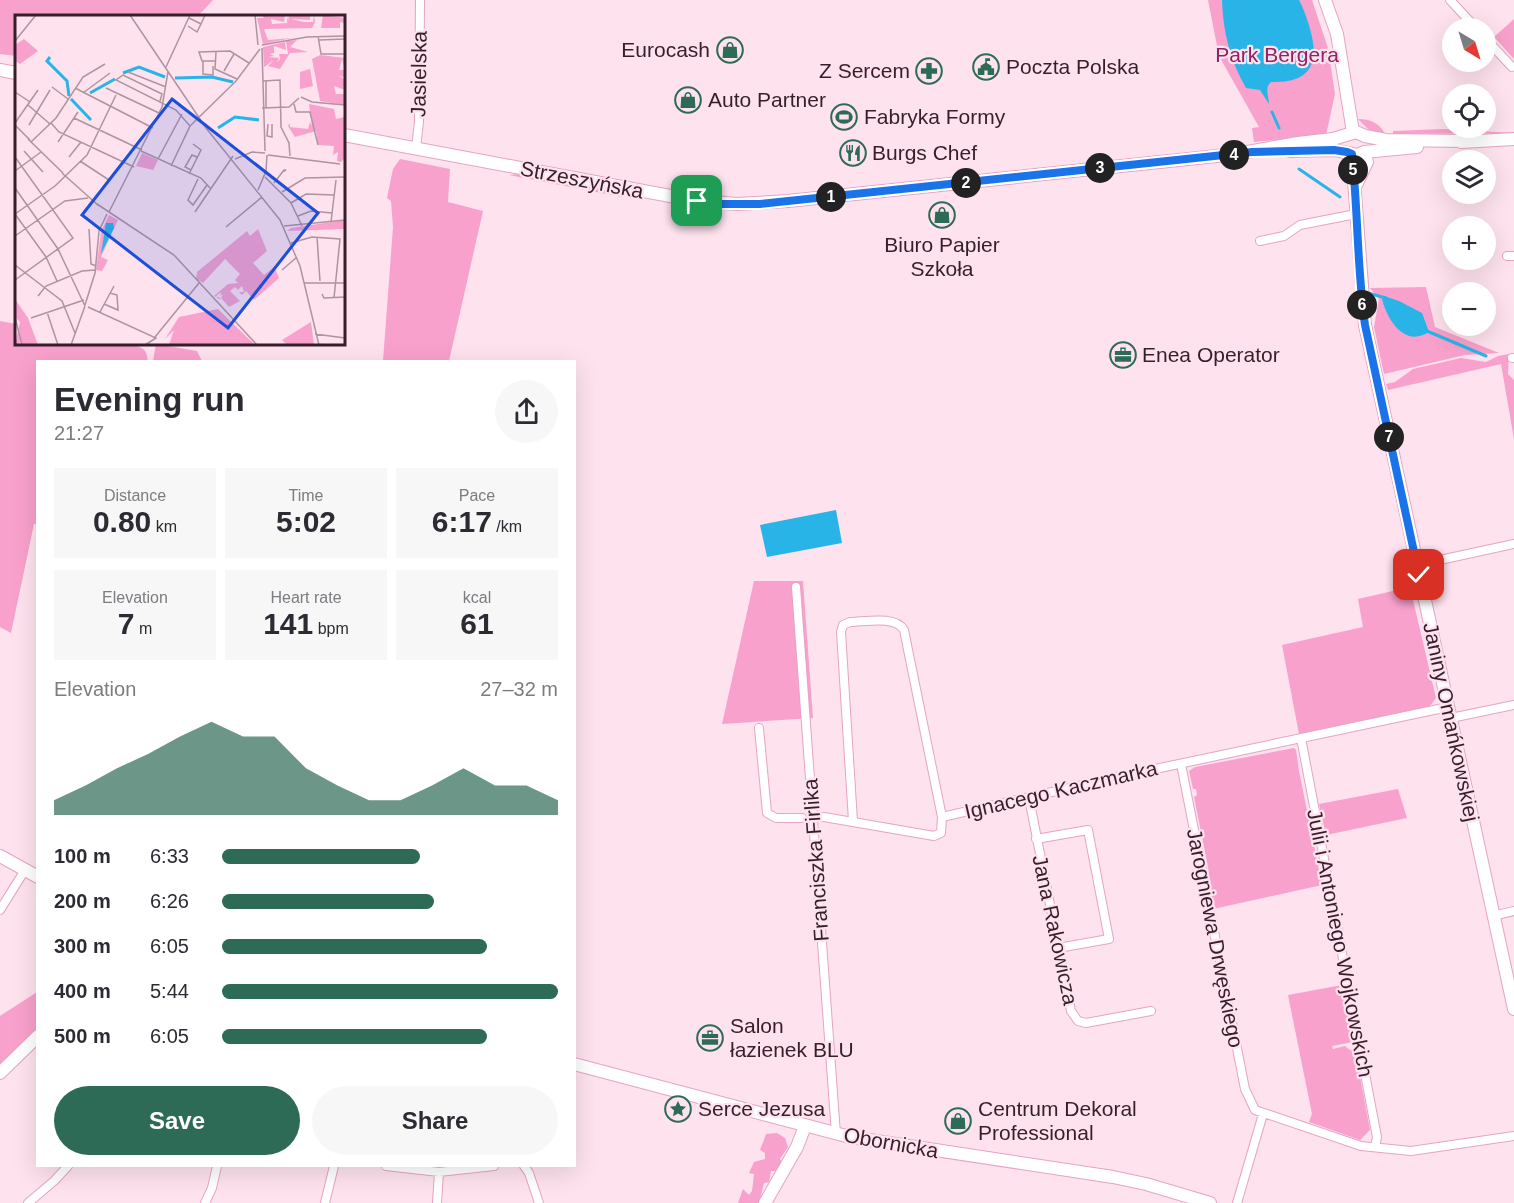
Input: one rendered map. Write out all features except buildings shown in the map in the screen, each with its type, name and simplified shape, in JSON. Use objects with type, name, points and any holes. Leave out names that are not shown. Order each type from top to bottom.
[{"type":"street","name":"Jasielska","points":[[416,148],[419,123],[420,0]]},
{"type":"street","points":[[1326,0],[1337,34],[1355,134],[1368,144],[1354,153],[1344,143],[1355,134]]},
{"type":"street","points":[[1450,0],[1467,18]]},
{"type":"street","points":[[1496,50],[1512,67]]},
{"type":"street","points":[[0,70],[15,73]]},
{"type":"street","name":"Strzeszyńska","points":[[345,135],[697,201],[736,204],[861,194],[1252,152],[1355,134],[1390,140],[1514,139]]},
{"type":"street","name":"Strzeszyńska","points":[[1252,152],[1334,150],[1354,153],[1469,141]]},
{"type":"street","name":"Janiny Omańkowskiej","points":[[1354,153],[1367,162],[1355,186],[1365,325],[1514,1009]]},
{"type":"street","points":[[1260,241],[1284,236],[1300,225],[1356,214]]},
{"type":"street","points":[[1417,565],[1514,544]]},
{"type":"street","name":"Franciszka Firlika","points":[[796,587],[836,1134]]},
{"type":"street","name":"Ignacego Kaczmarka","points":[[853,821],[841,632],[843,625],[850,622],[895,621],[904,630],[942,817],[1301,738],[1450,712],[1514,705]]},
{"type":"street","name":"Franciszka Firlika","points":[[759,728],[767,813],[776,818],[802,818]]},
{"type":"street","name":"Julii i Antoniego Wojkowskich","points":[[1301,738],[1377,1137],[1375,1148]]},
{"type":"street","name":"Jarogniewa Drwęskiego","points":[[1181,764],[1245,1089],[1259,1112]]},
{"type":"street","name":"Jana Rakowicza","points":[[1029,798],[1071,1011],[1077,1021],[1086,1023],[1151,1011]]},
{"type":"street","name":"Franciszka Firlika","points":[[824,817],[934,836],[941,833],[942,817]]},
{"type":"street","points":[[1036,839],[1088,830],[1109,939],[1058,948]]},
{"type":"street","points":[[0,856],[36,876]]},
{"type":"street","points":[[0,910],[25,870]]},
{"type":"street","points":[[1492,916],[1514,911]]},
{"type":"street","points":[[0,1073],[36,1038]]},
{"type":"street","name":"Obornicka","points":[[576,1065],[836,1134],[901,1146],[1113,1177],[1210,1203]]},
{"type":"street","points":[[1237,1203],[1246,1174],[1259,1112],[1361,1146],[1375,1148],[1411,1151],[1514,1136]]},
{"type":"street","points":[[765,1203],[797,1147],[805,1126]]},
{"type":"street","points":[[28,1203],[67,1167]]},
{"type":"street","points":[[205,1203],[212,1188],[217,1167]]},
{"type":"street","points":[[325,1203],[334,1167]]},
{"type":"street","points":[[395,1167],[438,1172],[485,1167]]},
{"type":"street","points":[[524,1167],[529,1173],[539,1203]]},
{"type":"street","points":[[437,1203],[438,1172]]},
{"type":"green space","points":[[0,0],[213,0],[199,15],[15,15],[15,56],[0,54]]},
{"type":"green space","name":"Park Bergera","points":[[1208,0],[1312,0],[1328,48],[1335,94],[1326,135],[1254,142],[1252,128],[1259,127],[1219,56]]},
{"type":"green space","points":[[1514,19],[1514,59],[1496,39],[1496,35]]},
{"type":"green space","points":[[1358,119],[1374,122],[1385,134],[1369,130]]},
{"type":"green space","points":[[1442,129],[1442,134],[1393,134],[1393,131]]},
{"type":"green space","points":[[400,159],[450,169],[448,202],[483,211],[449,360],[383,360],[393,227],[391,201],[387,198],[393,169]]},
{"type":"green space","points":[[518,174],[612,192],[622,197],[509,175]]},
{"type":"green space","points":[[1426,287],[1435,327],[1442,330],[1442,336],[1457,336],[1499,353],[1465,355],[1384,374],[1374,327],[1379,299],[1370,288]]},
{"type":"green space","points":[[0,321],[15,324],[15,345],[127,345],[143,349],[148,360],[36,360],[36,524],[34,524],[11,633],[0,627]]},
{"type":"green space","points":[[156,345],[162,345],[197,351],[202,360],[153,360]]},
{"type":"green space","points":[[1509,354],[1508,374],[1514,380],[1514,439],[1501,364],[1388,390],[1386,384],[1395,382],[1413,369],[1461,358],[1486,362]]},
{"type":"green space","points":[[754,581],[803,581],[813,718],[722,724]]},
{"type":"green space","points":[[1410,587],[1436,698],[1430,706],[1299,734],[1282,645],[1363,627],[1358,599]]},
{"type":"green space","points":[[1294,748],[1322,885],[1213,909],[1208,867],[1194,797],[1197,795],[1196,789],[1193,789],[1189,771],[1195,767]]},
{"type":"green space","points":[[1398,789],[1407,818],[1326,835],[1319,804]]},
{"type":"green space","points":[[1342,985],[1353,1042],[1332,1046],[1333,1049],[1345,1046],[1350,1050],[1355,1050],[1370,1130],[1360,1140],[1309,1122],[1312,1114],[1288,995]]},
{"type":"green space","points":[[36,993],[36,1030],[0,1066],[0,1016]]},
{"type":"green space","points":[[777,1133],[785,1138],[788,1147],[780,1159],[782,1163],[776,1171],[771,1171],[769,1182],[764,1183],[759,1203],[738,1203],[743,1189],[749,1195],[752,1191],[754,1174],[749,1173],[754,1162],[765,1159],[765,1153],[760,1150],[766,1134]]},
{"type":"water","points":[[1222,0],[1299,0],[1302,6],[1314,47],[1313,59],[1309,69],[1302,76],[1269,84],[1267,90],[1269,104],[1260,90],[1246,88],[1236,67],[1226,35]]},
{"type":"water","points":[[1384,296],[1422,313],[1429,332],[1420,336],[1404,334],[1388,315],[1382,299]]},
{"type":"water","points":[[836,510],[842,543],[767,557],[760,525]]},
{"type":"waterway","points":[[1272,112],[1279,128]]},
{"type":"waterway","points":[[1299,169],[1340,197]]},
{"type":"waterway","points":[[1368,293],[1386,298]]},
{"type":"waterway","points":[[1427,331],[1486,356]]},
{"type":"place","name":"Eurocash","points":[[730,50]]},
{"type":"place","name":"Poczta Polska","points":[[986,67]]},
{"type":"place","name":"Z Sercem","points":[[929,71]]},
{"type":"place","name":"Auto Partner","points":[[688,100]]},
{"type":"place","name":"Fabryka Formy","points":[[844,117]]},
{"type":"place","name":"Burgs Chef","points":[[853,153]]},
{"type":"place","name":"Biuro Papier Szkoła","points":[[942,215]]},
{"type":"place","name":"Enea Operator","points":[[1123,355]]},
{"type":"place","name":"Salon łazienek BLU","points":[[710,1038]]},
{"type":"place","name":"Serce Jezusa","points":[[678,1109]]},
{"type":"place","name":"Centrum Dekoral Professional","points":[[958,1121]]},
{"type":"route","points":[[697,201],[719,204],[760,204],[1252,152],[1334,150],[1352,154],[1365,325],[1419,575]]}]
